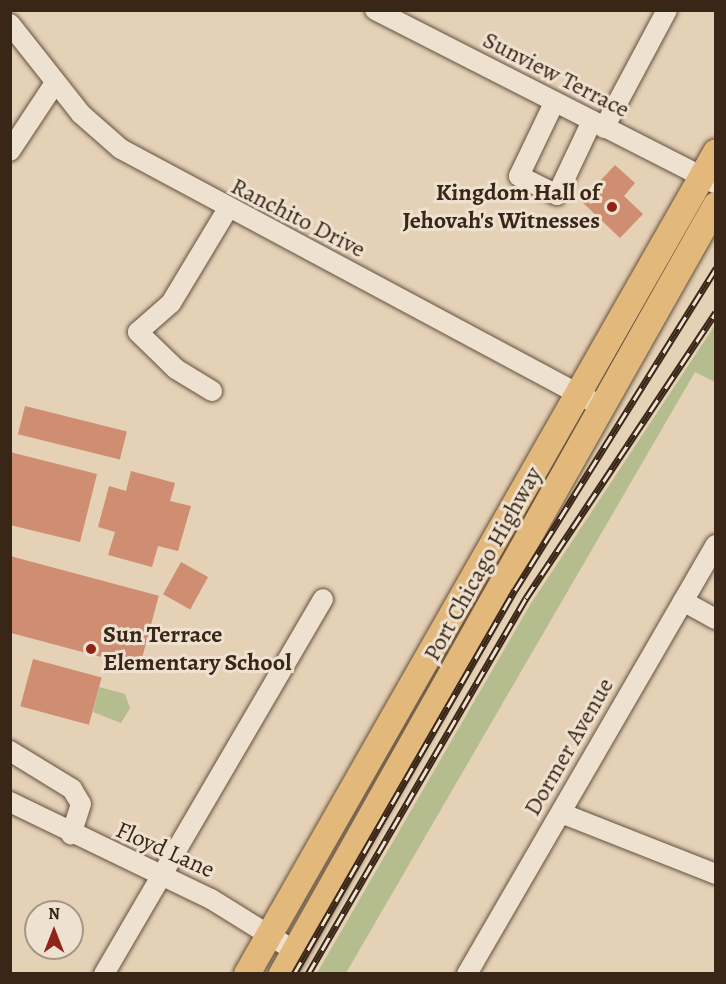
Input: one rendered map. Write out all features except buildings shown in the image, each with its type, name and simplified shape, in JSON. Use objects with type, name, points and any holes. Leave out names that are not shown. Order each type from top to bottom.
[{"type":"main road","name":"Port Chicago Highway","points":[[248,974],[578,394],[709,180],[716,152]]},
{"type":"main road","name":"Port Chicago Highway","points":[[282,974],[716,206]]},
{"type":"street","name":"Sunview Terrace","points":[[375,10],[709,180]]},
{"type":"street","points":[[554,103],[519,176],[557,195],[667,10]]},
{"type":"street","name":"Ranchito Drive","points":[[10,24],[56,82],[121,149],[226,210],[601,406]]},
{"type":"street","points":[[10,151],[56,82]]},
{"type":"street","points":[[212,391],[176,369],[138,332],[171,303],[226,210]]},
{"type":"street","name":"Dormer Avenue","points":[[467,974],[716,546]]},
{"type":"street","points":[[104,974],[323,599]]},
{"type":"street","points":[[683,601],[716,619]]},
{"type":"street","points":[[10,751],[72,789],[81,804],[72,834]]},
{"type":"street","name":"Floyd Lane","points":[[10,802],[160,876],[270,934],[295,951]]},
{"type":"street","points":[[561,813],[716,874]]},
{"type":"green space","points":[[715,325],[715,382],[695,372],[346,973],[317,973],[530,605]]},
{"type":"green space","points":[[99,687],[125,694],[130,708],[121,723],[93,712]]},
{"type":"railway","points":[[294,974],[515,590],[716,268]]},
{"type":"railway","points":[[308,974],[526,598],[716,312]]},
{"type":"place","name":"Kingdom Hall of Jehovah's Witnesses","points":[[612,207]]},
{"type":"place","name":"Sun Terrace Elementary School","points":[[91,649]]}]
